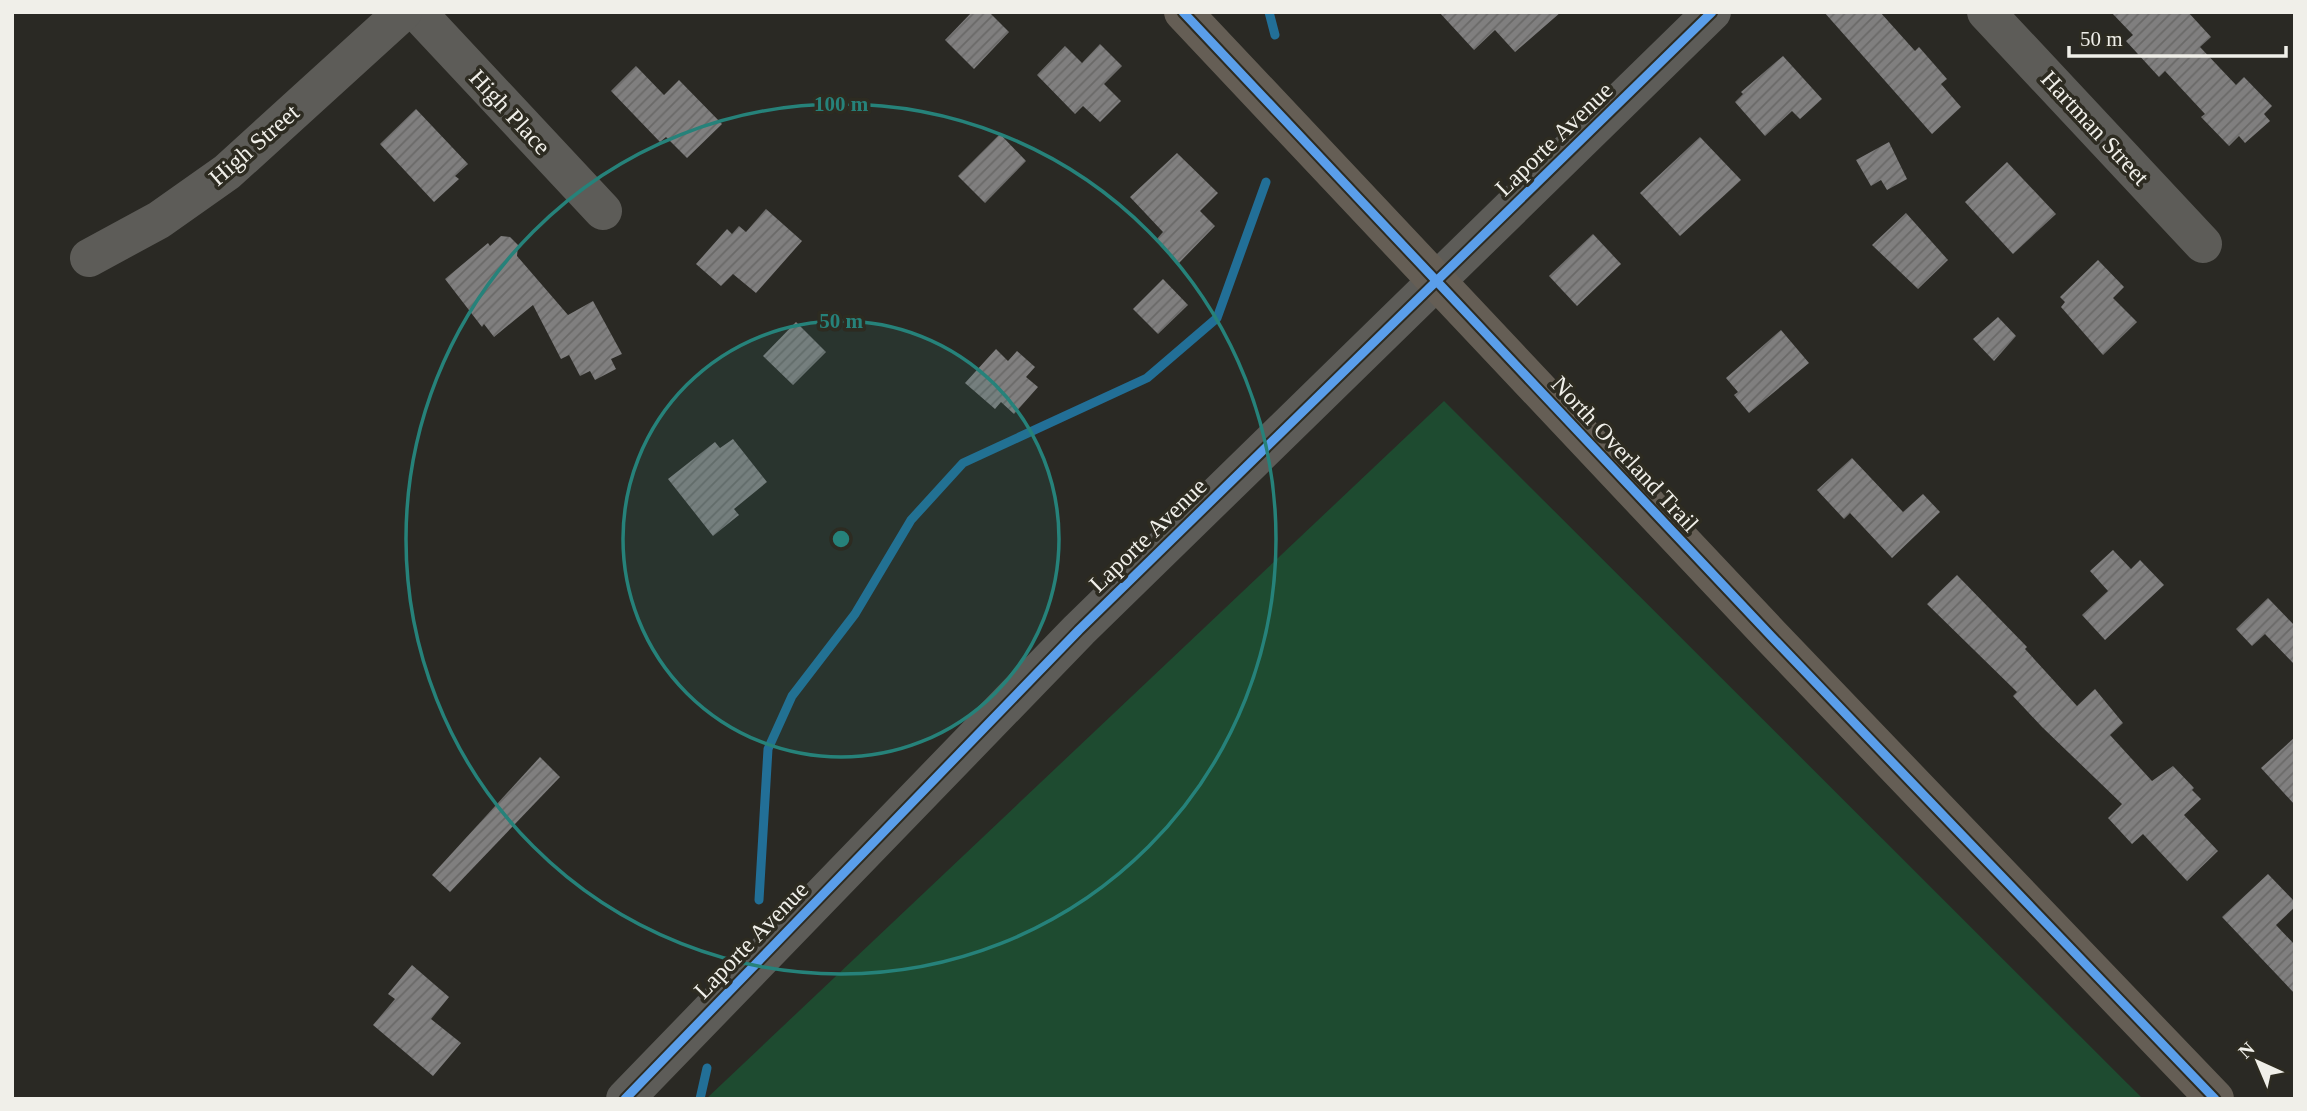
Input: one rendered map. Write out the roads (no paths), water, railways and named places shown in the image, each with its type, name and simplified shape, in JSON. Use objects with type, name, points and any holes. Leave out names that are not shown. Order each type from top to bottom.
[{"type":"main road","name":"North Overland Trail","points":[[1183,12],[1434,281],[2215,1099]]},
{"type":"street","name":"High Street","points":[[89,258],[159,220],[227,172],[403,12]]},
{"type":"street","name":"High Place","points":[[417,12],[603,211]]},
{"type":"street","name":"Laporte Avenue","points":[[625,1099],[1079,630],[1712,12]]},
{"type":"street","name":"Hartman Street","points":[[1986,12],[2203,244]]},
{"type":"waterway","points":[[1269,12],[1275,35]]},
{"type":"waterway","points":[[759,900],[768,749],[792,696],[855,614],[911,520],[963,463],[1147,378],[1217,318],[1266,182]]},
{"type":"waterway","points":[[700,1099],[707,1068]]}]
